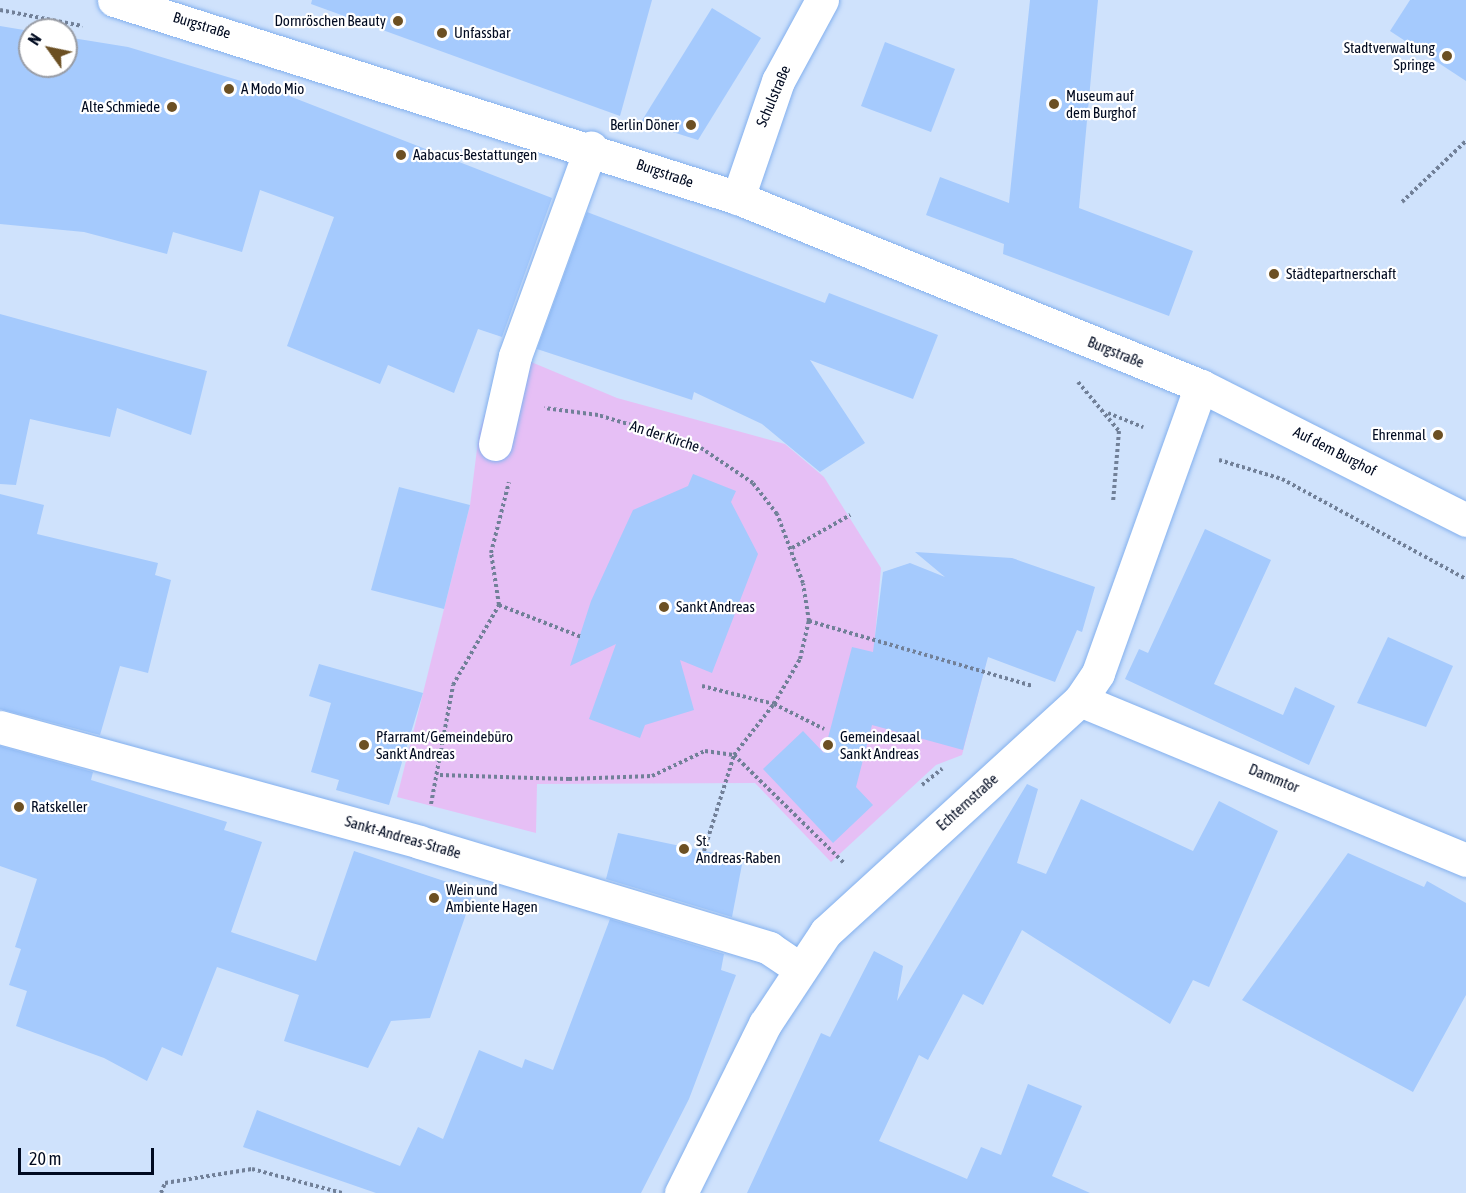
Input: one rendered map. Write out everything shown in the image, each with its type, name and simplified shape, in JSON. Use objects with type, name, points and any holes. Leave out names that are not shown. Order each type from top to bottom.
[{"type":"street","name":"Burgstraße","points":[[114,0],[591,147],[738,198],[1201,386]]},
{"type":"street","name":"Schulstraße","points":[[738,198],[777,81],[822,0]]},
{"type":"street","points":[[495,444],[515,356],[591,147]]},
{"type":"street","name":"Echternstraße","points":[[681,1193],[765,1024],[799,968],[869,889],[1080,700],[1113,642],[1178,441],[1201,386]]},
{"type":"street","name":"Auf dem Burghof","points":[[1201,386],[1466,520]]},
{"type":"street","name":"Dammtor","points":[[1080,700],[1466,860]]},
{"type":"street","name":"Sankt-Andreas-Straße","points":[[0,727],[419,842],[769,948],[799,968]]},
{"type":"path","points":[[1402,202],[1466,141]]},
{"type":"path","name":"An der Kirche","points":[[540,407],[598,415],[695,444],[726,460],[777,514],[792,548],[809,621],[800,659],[774,704],[734,755]]},
{"type":"path","points":[[1112,517],[1120,447],[1107,413],[1178,441],[1248,473],[1282,479],[1466,579]]},
{"type":"path","points":[[419,842],[440,775],[453,685],[500,605],[491,553],[511,474]]},
{"type":"path","points":[[792,548],[850,515]]},
{"type":"path","points":[[500,605],[581,637]]},
{"type":"path","points":[[809,621],[1080,700]]},
{"type":"path","points":[[702,686],[774,704],[824,729]]},
{"type":"path","points":[[440,775],[569,779],[652,776],[705,751],[734,755],[814,832]]},
{"type":"path","points":[[704,851],[734,755]]},
{"type":"path","points":[[912,795],[938,770],[952,768]]},
{"type":"path","points":[[837,868],[851,853]]},
{"type":"path","points":[[161,1193],[165,1183],[252,1169],[342,1193]]},
{"type":"shaded area","points":[[505,351],[617,398],[785,444],[824,477],[881,568],[875,637],[986,663],[962,755],[936,765],[831,862],[755,783],[537,784],[536,833],[397,797],[470,505],[479,433]]},
{"type":"building","points":[[312,0],[652,0],[620,116],[311,4]]},
{"type":"building","name":"Museum auf dem Burghof","points":[[1030,0],[1098,0],[1079,208],[1193,251],[1169,316],[1003,254],[1004,244],[926,215],[940,177],[1009,203]]},
{"type":"building","name":"Stadtverwaltung Springe","points":[[1410,0],[1466,0],[1466,81],[1390,31]]},
{"type":"building","points":[[712,8],[761,38],[698,140],[641,122]]},
{"type":"building","points":[[0,26],[18,29],[18,78],[78,78],[78,39],[128,47],[284,94],[552,198],[502,337],[478,329],[454,393],[388,365],[380,384],[287,346],[334,217],[260,190],[242,252],[173,232],[167,254],[84,232],[0,224]]},
{"type":"building","points":[[885,42],[955,69],[931,132],[861,106]]},
{"type":"building","points":[[587,212],[825,303],[829,293],[938,335],[913,399],[810,360],[865,443],[820,472],[762,424],[694,392],[692,400],[537,349]]},
{"type":"building","points":[[0,314],[207,371],[191,435],[117,408],[110,437],[30,419],[16,485],[0,484]]},
{"type":"building","name":"Sankt Andreas","points":[[693,474],[736,491],[731,502],[758,554],[712,673],[680,660],[694,710],[645,725],[640,738],[589,719],[616,644],[570,666],[591,601],[633,510],[688,486]]},
{"type":"building","points":[[399,487],[470,505],[444,609],[371,590]]},
{"type":"building","points":[[0,494],[44,505],[37,534],[158,563],[155,575],[171,580],[148,673],[120,666],[100,735],[0,709]]},
{"type":"building","points":[[1205,529],[1271,560],[1214,684],[1283,715],[1295,687],[1335,706],[1309,765],[1125,679],[1139,649],[1148,653]]},
{"type":"building","points":[[915,552],[1012,558],[1095,587],[1082,632],[1077,630],[1055,682],[988,657],[963,750],[872,725],[856,787],[873,805],[833,843],[763,769],[803,731],[824,753],[852,647],[873,652],[883,572],[910,563],[945,577]]},
{"type":"building","points":[[1388,637],[1453,666],[1426,727],[1357,703]]},
{"type":"building","name":"Pfarramt/Gemeindebüro Sankt Andreas","points":[[319,664],[423,693],[389,805],[336,790],[339,780],[311,772],[331,703],[309,696]]},
{"type":"building","points":[[0,746],[93,772],[91,780],[227,822],[224,830],[262,842],[231,932],[316,961],[354,851],[474,891],[430,1018],[391,1021],[368,1068],[284,1041],[299,995],[217,967],[182,1056],[162,1047],[147,1081],[104,1058],[16,1026],[27,991],[9,985],[21,949],[15,947],[37,879],[0,866]]},
{"type":"building","points":[[1027,784],[1038,789],[1017,863],[1046,874],[1081,799],[1193,851],[1219,801],[1278,831],[1209,987],[1193,980],[1170,1024],[1022,930],[983,1005],[963,994],[928,1060],[919,1055],[879,1141],[967,1179],[981,1147],[1001,1155],[1028,1084],[1082,1106],[1052,1176],[1090,1193],[747,1193],[821,1033],[830,1037],[874,951],[903,966],[897,1001]]},
{"type":"building","points":[[618,833],[743,859],[732,917],[606,879]]},
{"type":"building","points":[[1348,853],[1424,887],[1427,881],[1466,903],[1466,995],[1413,1092],[1242,1000]]},
{"type":"building","points":[[610,919],[724,954],[721,970],[736,975],[689,1099],[641,1193],[376,1193],[243,1147],[257,1110],[400,1166],[418,1127],[443,1139],[479,1050],[522,1068],[525,1059],[553,1070]]},
{"type":"place","name":"Dornröschen Beauty","points":[[398,21]]},
{"type":"place","name":"Unfassbar","points":[[442,33]]},
{"type":"place","name":"Stadtverwaltung Springe","points":[[1447,56]]},
{"type":"place","name":"A Modo Mio","points":[[229,89]]},
{"type":"place","name":"Museum auf dem Burghof","points":[[1054,104]]},
{"type":"place","name":"Alte Schmiede","points":[[172,107]]},
{"type":"place","name":"Berlin Döner","points":[[691,125]]},
{"type":"place","name":"Aabacus-Bestattungen","points":[[401,155]]},
{"type":"place","name":"Städtepartnerschaft","points":[[1274,274]]},
{"type":"place","name":"Ehrenmal","points":[[1438,435]]},
{"type":"place","name":"Sankt Andreas","points":[[664,607]]},
{"type":"place","name":"Pfarramt/Gemeindebüro Sankt Andreas","points":[[364,745]]},
{"type":"place","name":"Gemeindesaal Sankt Andreas","points":[[828,745]]},
{"type":"place","name":"Ratskeller","points":[[19,807]]},
{"type":"place","name":"St. Andreas-Raben","points":[[684,849]]},
{"type":"place","name":"Wein und Ambiente Hagen","points":[[434,898]]}]
